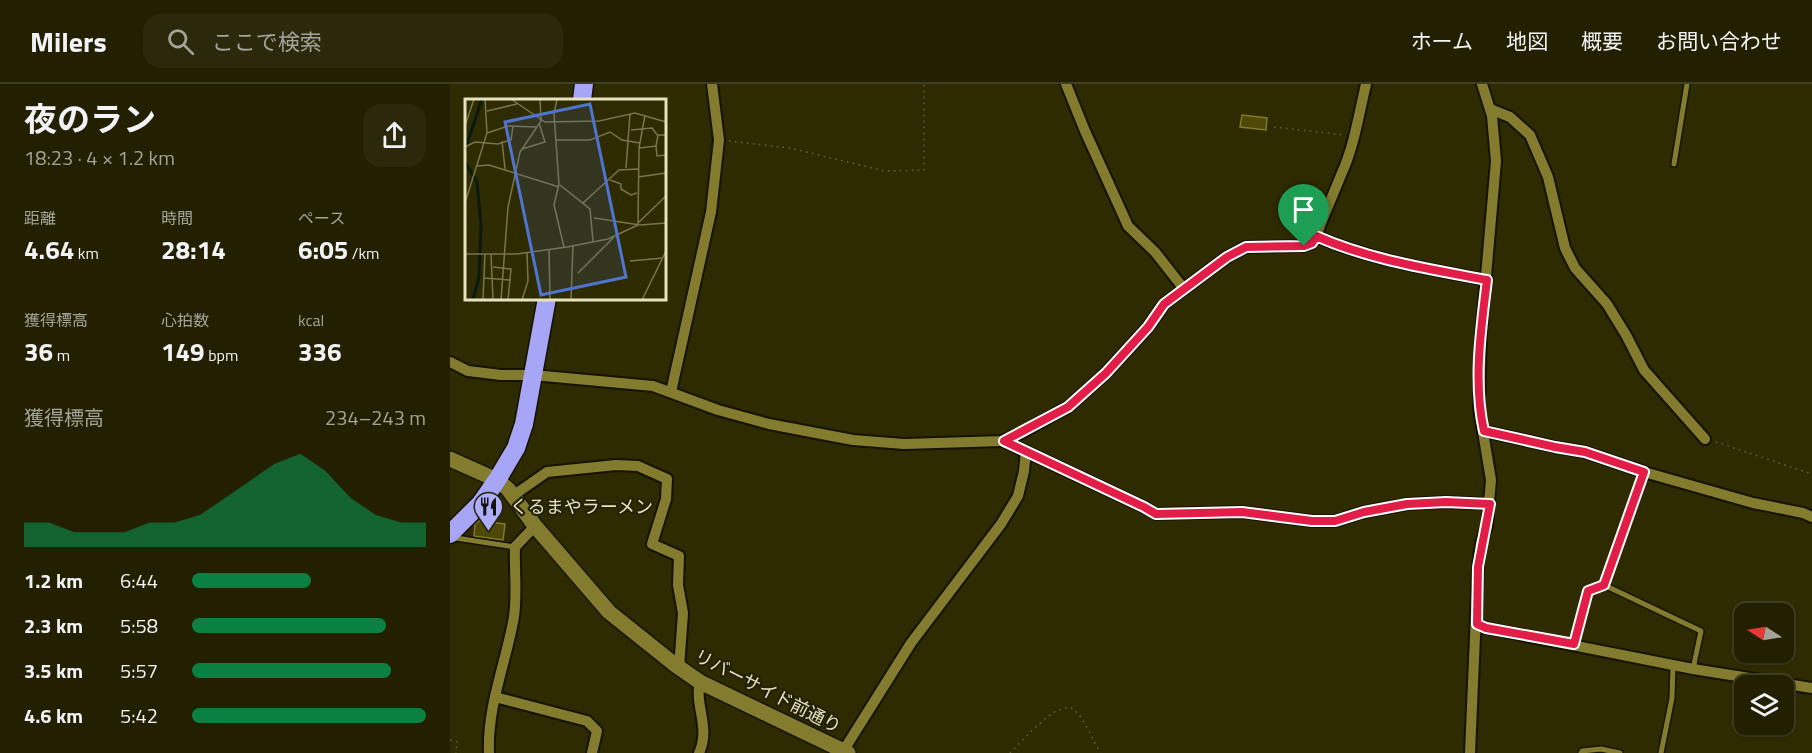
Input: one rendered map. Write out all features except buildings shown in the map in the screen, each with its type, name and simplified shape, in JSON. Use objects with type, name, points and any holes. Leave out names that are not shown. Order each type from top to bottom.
[{"type":"highway","points":[[582,99],[584,84]]},
{"type":"highway","points":[[451,533],[481,503],[516,448],[524,424],[547,300]]},
{"type":"street","points":[[671,392],[711,212],[719,140],[712,84]]},
{"type":"street","points":[[1066,84],[1128,226],[1155,252],[1184,289]]},
{"type":"street","points":[[1004,441],[1068,407],[1106,373],[1148,327],[1164,304],[1227,257],[1246,247],[1304,246],[1312,243],[1333,190],[1342,175],[1366,84]]},
{"type":"street","points":[[1470,753],[1478,567],[1490,504],[1491,480],[1479,408],[1481,334],[1496,161],[1490,109],[1482,84]]},
{"type":"street","points":[[1490,109],[1510,117],[1530,135],[1548,177],[1565,248],[1575,268],[1606,304],[1626,335],[1644,370],[1705,439]]},
{"type":"street","points":[[1316,236],[1343,248],[1410,265],[1487,280]]},
{"type":"street","points":[[450,362],[468,371],[501,375],[533,375],[653,386],[738,416],[852,440],[904,444],[1004,441],[1156,514],[1242,512],[1312,521],[1335,521],[1364,512],[1407,504],[1446,502],[1490,504]]},
{"type":"street","points":[[1484,431],[1585,452],[1644,472],[1812,517]]},
{"type":"street","points":[[845,752],[911,643],[1001,524],[1018,496],[1026,451]]},
{"type":"street","name":"リバーサイド前通り","points":[[450,459],[497,480],[514,495],[535,526],[609,612],[679,668],[700,682],[845,752]]},
{"type":"street","points":[[514,495],[547,472],[616,465],[638,466],[667,479],[666,499],[652,544],[679,556],[678,585],[683,613],[679,668]]},
{"type":"street","points":[[489,753],[488,736],[495,697],[514,619],[515,548],[535,526]]},
{"type":"street","points":[[1477,624],[1486,628],[1693,669],[1812,688]]},
{"type":"street","points":[[699,753],[704,743],[705,730],[698,689],[700,682]]},
{"type":"street","points":[[495,697],[587,721],[597,731],[592,753]]},
{"type":"lane","points":[[1674,164],[1687,84]]},
{"type":"lane","points":[[1604,585],[1644,472]]},
{"type":"lane","points":[[451,533],[456,538],[515,548]]},
{"type":"lane","points":[[1574,644],[1588,591],[1604,585],[1701,631],[1693,669]]},
{"type":"lane","points":[[1661,753],[1672,698],[1673,664]]},
{"type":"lane","points":[[1581,753],[1601,749],[1620,753]]},
{"type":"path","points":[[719,140],[790,148],[885,171],[924,170],[924,84]]},
{"type":"path","points":[[1274,127],[1354,136]]},
{"type":"path","points":[[1705,439],[1812,474]]},
{"type":"path","points":[[1010,753],[1042,720],[1066,707],[1071,708],[1078,715],[1100,753]]},
{"type":"path","points":[[450,740],[457,742],[456,753]]},
{"type":"place","name":"くるまやラーメン","points":[[489,532]]},
{"type":"route","points":[[1316,236],[1343,248],[1410,265],[1487,280],[1481,334],[1479,408],[1484,431],[1585,452],[1644,472],[1604,585],[1588,591],[1574,644],[1486,628],[1477,624],[1478,567],[1490,504],[1446,502],[1407,504],[1364,512],[1335,521],[1312,521],[1242,512],[1156,514],[1004,441],[1068,407],[1106,373],[1148,327],[1164,304],[1227,257],[1246,247],[1304,246],[1312,243],[1316,236]]}]
